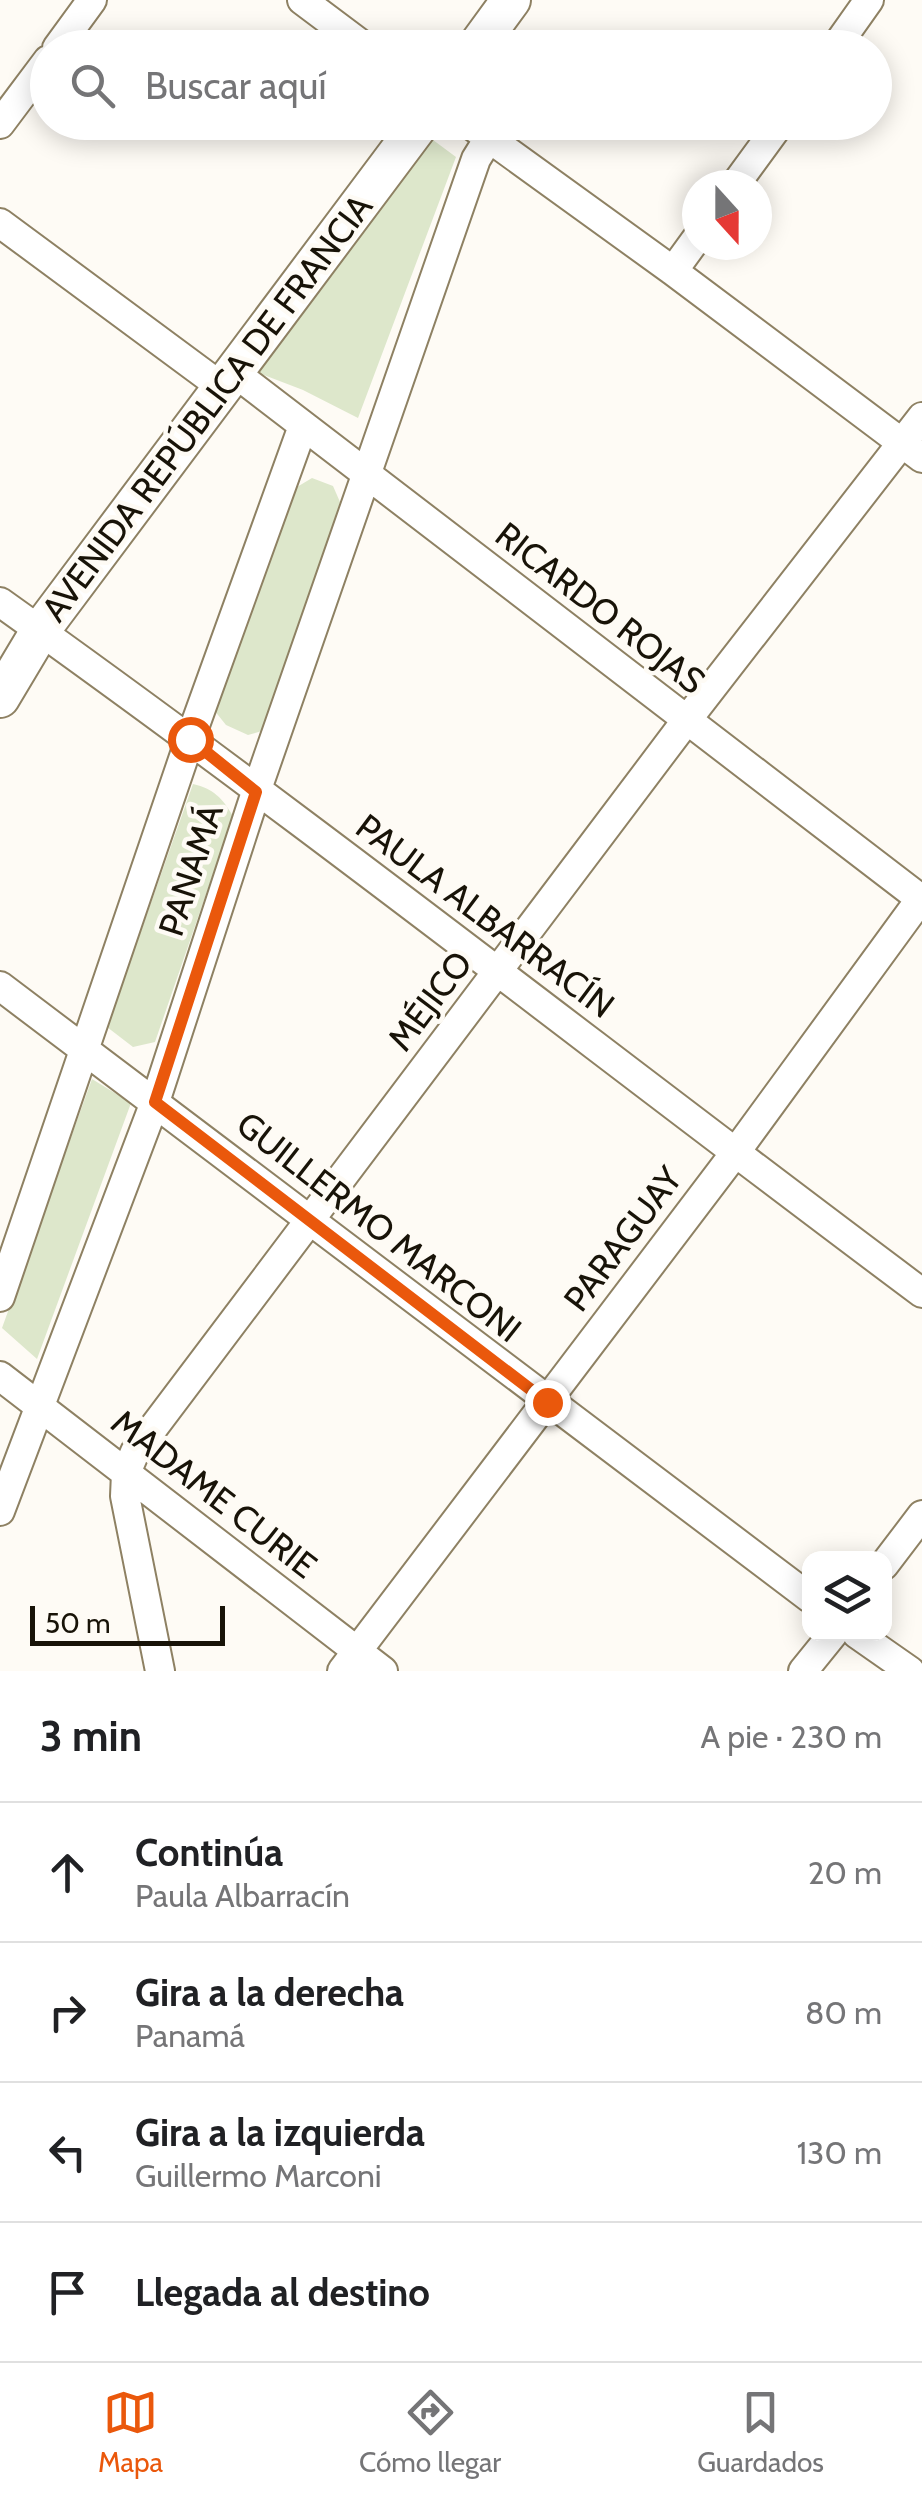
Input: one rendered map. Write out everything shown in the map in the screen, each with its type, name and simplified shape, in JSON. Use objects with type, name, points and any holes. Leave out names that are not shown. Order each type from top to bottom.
[{"type":"main road","points":[[489,30],[511,0]]},
{"type":"main road","name":"AVENIDA REPÚBLICA DE FRANCIA","points":[[0,698],[40,630],[408,140]]},
{"type":"street","points":[[70,30],[92,0]]},
{"type":"street","points":[[302,0],[342,30]]},
{"type":"street","points":[[848,30],[870,0]]},
{"type":"street","points":[[0,124],[30,84]]},
{"type":"street","name":"PANAMÁ","points":[[0,1511],[155,1102],[256,792],[476,159],[477,140]]},
{"type":"street","points":[[492,140],[912,451]]},
{"type":"street","points":[[746,170],[768,140]]},
{"type":"street","name":"RICARDO ROJAS","points":[[0,223],[303,426],[921,899]]},
{"type":"street","points":[[673,271],[682,259]]},
{"type":"street","name":"MÉJICO","points":[[126,1473],[135,1452],[686,721],[912,451],[922,417]]},
{"type":"street","name":"PANAMÁ","points":[[0,1297],[190,739],[303,426]]},
{"type":"street","name":"PAULA ALBARRACÍN","points":[[0,602],[190,739],[922,1292]]},
{"type":"street","name":"PARAGUAY","points":[[350,1661],[735,1153],[921,899]]},
{"type":"street","name":"GUILLERMO MARCONI","points":[[0,986],[802,1592]]},
{"type":"street","name":"MADAME CURIE","points":[[0,1376],[126,1473],[350,1661],[383,1671]]},
{"type":"street","points":[[126,1473],[125,1496],[160,1671]]},
{"type":"street","points":[[892,1554],[922,1515]]},
{"type":"street","points":[[803,1671],[827,1641]]},
{"type":"street","points":[[867,1641],[910,1671]]},
{"type":"green space","points":[[427,140],[433,140],[456,157],[358,418],[256,372]]},
{"type":"green space","points":[[312,478],[333,486],[340,502],[266,730],[248,735],[226,725],[214,710],[297,487]]},
{"type":"green space","points":[[193,784],[217,795],[233,816],[155,1042],[133,1047],[107,1027]]},
{"type":"green space","points":[[92,1079],[131,1103],[37,1359],[2,1328]]},
{"type":"route","points":[[190,739],[256,792],[155,1102],[547,1402]]}]
